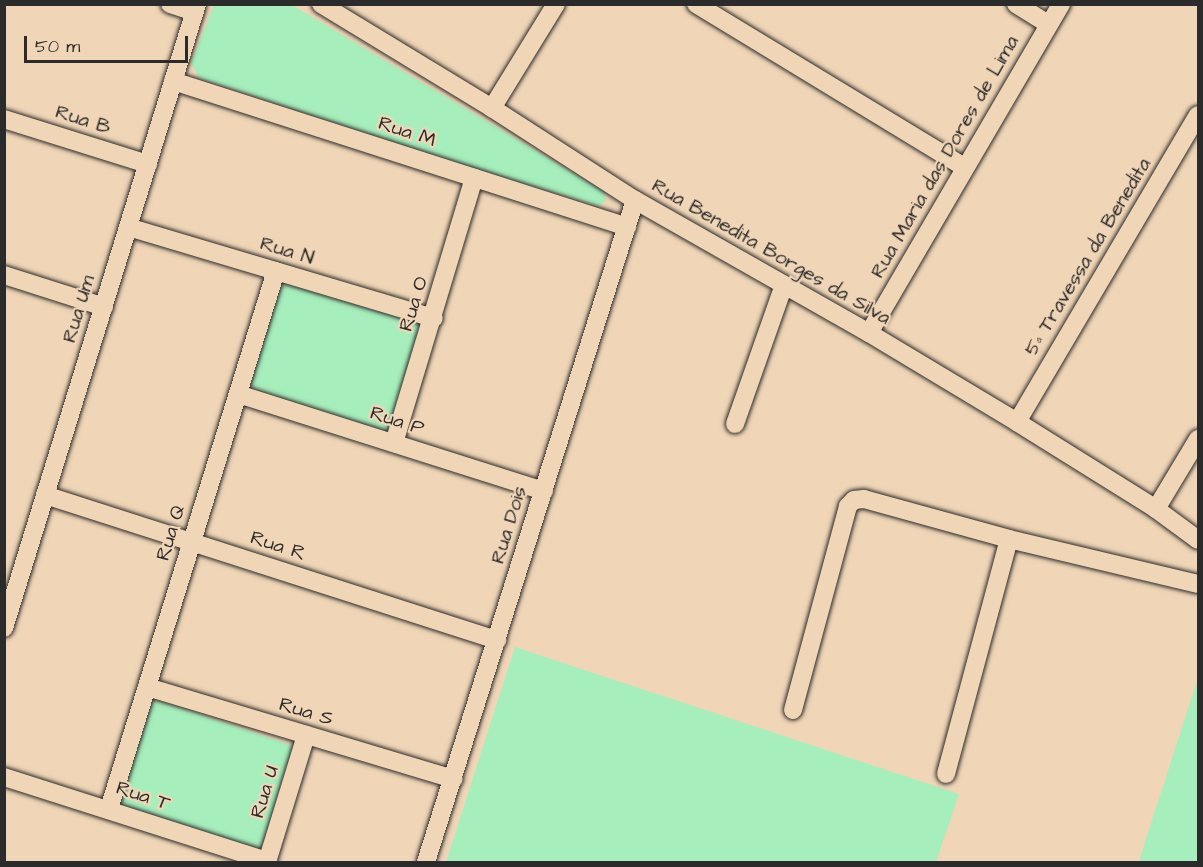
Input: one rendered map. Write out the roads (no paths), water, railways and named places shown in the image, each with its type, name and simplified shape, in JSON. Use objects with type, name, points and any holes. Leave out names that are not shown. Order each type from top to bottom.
[{"type":"street","points":[[170,4],[196,8]]},
{"type":"street","name":"Rua Benedita Borges da Silva","points":[[321,4],[492,108],[635,200],[869,333],[1017,422],[1156,509],[1198,540]]},
{"type":"street","points":[[492,108],[556,4]]},
{"type":"street","points":[[696,4],[964,167]]},
{"type":"street","points":[[1016,4],[1048,24]]},
{"type":"street","name":"Rua Maria das Dores de Lima","points":[[869,333],[1061,4]]},
{"type":"street","name":"Rua Um","points":[[4,628],[196,8]]},
{"type":"street","name":"Rua M","points":[[173,81],[627,227]]},
{"type":"street","name":"5ª Travessa da Benedita","points":[[1017,422],[1198,115]]},
{"type":"street","name":"Rua B","points":[[4,119],[147,164]]},
{"type":"street","name":"Rua O","points":[[394,443],[434,318],[474,178]]},
{"type":"street","name":"Rua Dois","points":[[426,862],[635,200]]},
{"type":"street","name":"Rua N","points":[[128,227],[434,318]]},
{"type":"street","name":"Rua Q","points":[[109,809],[276,271]]},
{"type":"street","points":[[4,275],[104,307]]},
{"type":"street","points":[[735,424],[783,285]]},
{"type":"street","name":"Rua P","points":[[238,394],[543,491]]},
{"type":"street","points":[[1156,509],[1198,439]]},
{"type":"street","name":"Rua R","points":[[45,495],[497,640]]},
{"type":"street","points":[[793,710],[848,506],[854,500],[864,500],[1009,539],[1198,584]]},
{"type":"street","points":[[946,774],[1009,539]]},
{"type":"street","name":"Rua S","points":[[147,687],[453,779]]},
{"type":"street","name":"Rua U","points":[[267,862],[306,735]]},
{"type":"street","name":"Rua T","points":[[4,777],[109,809],[267,862]]}]
